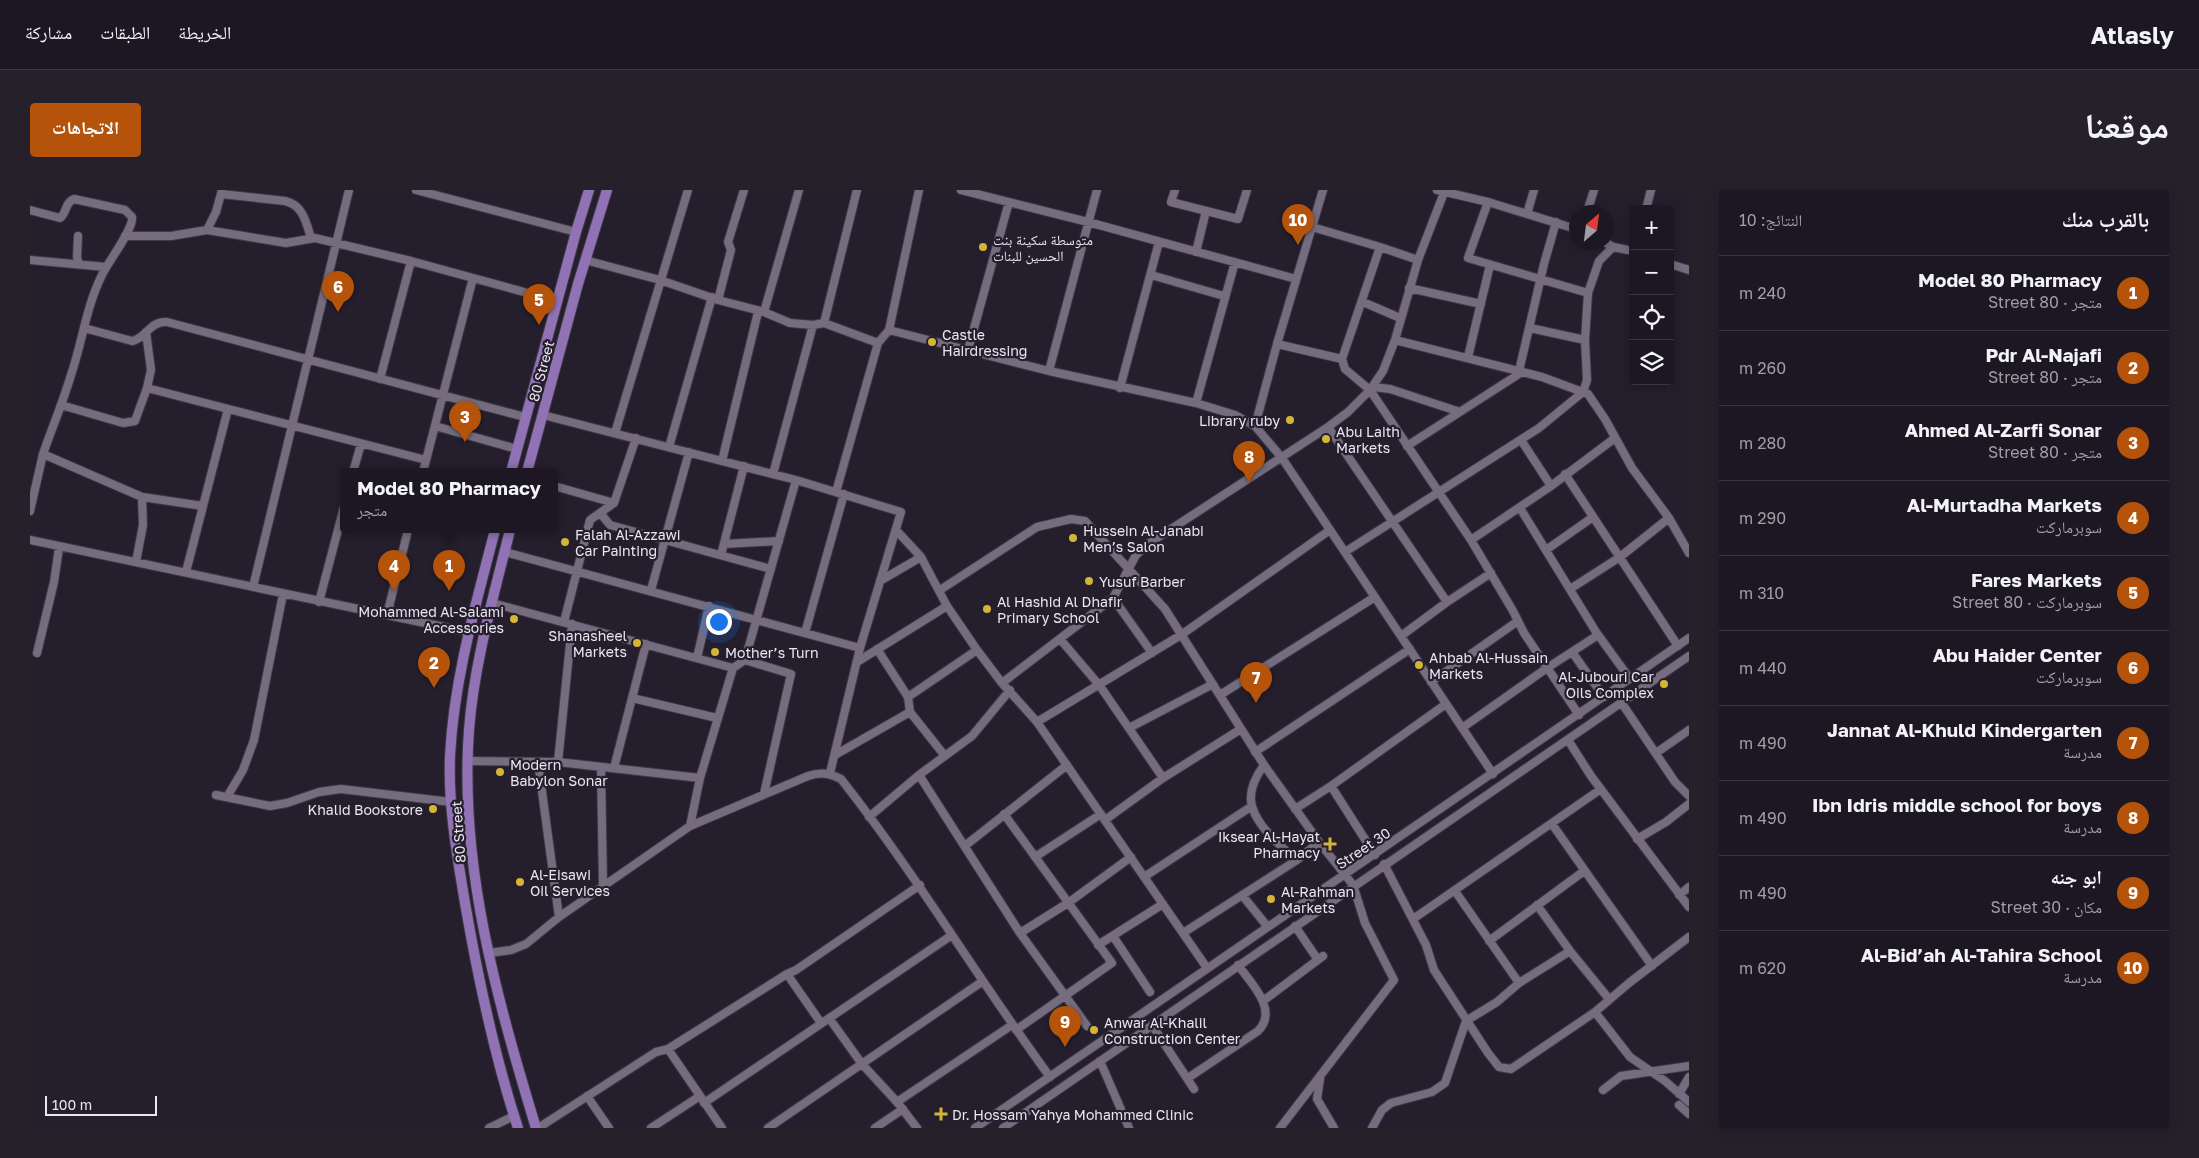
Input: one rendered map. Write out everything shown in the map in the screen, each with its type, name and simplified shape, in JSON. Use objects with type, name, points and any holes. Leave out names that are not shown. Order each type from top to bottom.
[{"type":"main road","name":"80 Street","points":[[512,468],[589,190]]},
{"type":"main road","name":"80 Street","points":[[528,468],[578,284],[607,190]]},
{"type":"main road","points":[[563,282],[567,289],[575,288],[578,284]]},
{"type":"main road","points":[[552,319],[561,314],[565,316],[568,323]]},
{"type":"main road","name":"80 Street","points":[[495,533],[468,632],[458,682],[450,757],[451,802],[474,960],[518,1128]]},
{"type":"main road","name":"80 Street","points":[[509,533],[492,603],[469,730],[470,837],[480,912],[506,1027],[537,1128]]},
{"type":"street","points":[[253,587],[349,190]]},
{"type":"street","points":[[416,190],[576,232]]},
{"type":"street","points":[[615,433],[688,190]]},
{"type":"street","points":[[669,447],[731,250],[728,242],[744,190]]},
{"type":"street","points":[[722,461],[761,312],[799,190]]},
{"type":"street","points":[[824,323],[857,190]]},
{"type":"street","points":[[805,633],[878,343],[889,330],[919,190]]},
{"type":"street","points":[[961,190],[978,192],[1296,279]]},
{"type":"street","points":[[1049,371],[1097,190]]},
{"type":"street","points":[[1175,190],[1171,202],[1238,219],[1247,190]]},
{"type":"street","points":[[1255,426],[1276,344],[1323,190]]},
{"type":"street","points":[[1527,214],[1534,190]]},
{"type":"street","points":[[1590,205],[1594,190]]},
{"type":"street","points":[[1647,205],[1651,190]]},
{"type":"street","points":[[1002,683],[1113,598],[1136,555],[1148,544],[1328,427],[1348,412],[1372,388],[1383,371],[1395,340],[1409,288],[1442,191],[1488,202],[1569,226]]},
{"type":"street","points":[[208,230],[221,192],[285,201],[293,204],[303,213],[311,238]]},
{"type":"street","points":[[30,210],[60,218],[69,202],[74,199],[122,209],[128,212],[133,220],[98,283],[72,374],[43,454],[30,511]]},
{"type":"street","points":[[968,350],[1009,202]]},
{"type":"street","points":[[1488,202],[1468,258],[1588,293]]},
{"type":"street","points":[[1196,252],[1206,211]]},
{"type":"street","points":[[1407,446],[1520,371],[1556,222]]},
{"type":"street","points":[[1312,227],[1418,260]]},
{"type":"street","points":[[125,236],[171,236],[208,230],[286,243],[311,238],[411,261],[557,301]]},
{"type":"street","points":[[78,236],[77,257],[79,264]]},
{"type":"street","points":[[1120,388],[1159,242]]},
{"type":"street","points":[[1380,247],[1363,302],[1342,359],[1345,370],[1372,388],[1407,446],[1471,540],[1524,633],[1579,714]]},
{"type":"street","points":[[1614,247],[1629,250]]},
{"type":"street","points":[[1345,552],[1539,428],[1582,392],[1587,380],[1585,340],[1588,293],[1599,261],[1610,250]]},
{"type":"street","points":[[30,260],[106,267]]},
{"type":"street","points":[[585,260],[660,280],[790,323],[813,326],[824,323],[878,343]]},
{"type":"street","points":[[380,379],[411,261]]},
{"type":"street","points":[[1196,403],[1234,262]]},
{"type":"street","points":[[1468,357],[1490,265]]},
{"type":"street","points":[[1674,265],[1689,270]]},
{"type":"street","points":[[1151,275],[1224,296]]},
{"type":"street","points":[[424,468],[473,278]]},
{"type":"street","points":[[1409,288],[1481,304]]},
{"type":"street","points":[[1363,302],[1400,318]]},
{"type":"street","points":[[84,328],[132,341],[139,339],[156,323],[167,322],[526,417]]},
{"type":"street","points":[[774,474],[813,326]]},
{"type":"street","points":[[1530,328],[1585,340]]},
{"type":"street","points":[[889,330],[1120,388],[1196,403],[1235,415],[1255,426],[1282,458],[1493,774]]},
{"type":"street","points":[[61,404],[123,423],[131,423],[137,418],[147,388],[151,365],[146,332]]},
{"type":"street","points":[[1395,340],[1542,377],[1588,394],[1605,419],[1632,468],[1669,518],[1689,553]]},
{"type":"street","points":[[1276,344],[1342,359]]},
{"type":"street","points":[[147,388],[426,460]]},
{"type":"street","points":[[1372,388],[1390,389],[1460,412]]},
{"type":"street","points":[[186,572],[228,409]]},
{"type":"street","points":[[543,415],[774,474],[901,512],[860,648],[830,773]]},
{"type":"street","points":[[435,426],[517,449]]},
{"type":"street","points":[[1328,427],[1446,602]]},
{"type":"street","points":[[558,762],[568,623],[577,570],[590,520],[614,503],[636,438]]},
{"type":"street","points":[[1471,540],[1520,508],[1615,438]]},
{"type":"street","points":[[1521,440],[1551,486]]},
{"type":"street","points":[[354,468],[361,444]]},
{"type":"street","points":[[651,590],[689,452]]},
{"type":"street","points":[[43,454],[142,497],[203,506]]},
{"type":"street","points":[[721,555],[744,466]]},
{"type":"street","points":[[1564,474],[1678,646]]},
{"type":"street","points":[[690,826],[700,778],[717,718],[733,668],[746,660],[796,480]]},
{"type":"street","points":[[558,487],[614,503]]},
{"type":"street","points":[[136,562],[143,525],[142,497]]},
{"type":"street","points":[[1520,508],[1598,635],[1630,679]]},
{"type":"street","points":[[600,514],[610,525],[771,569]]},
{"type":"street","points":[[1546,550],[1593,517]]},
{"type":"street","points":[[1570,589],[1620,557],[1669,518]]},
{"type":"street","points":[[940,590],[1037,527],[1071,519],[1085,521],[1164,609],[1255,752],[1319,842],[1353,885],[1365,922],[1394,980],[1280,1128]]},
{"type":"street","points":[[319,602],[340,523]]},
{"type":"street","points":[[896,530],[921,557],[947,606],[977,650],[1002,683],[1037,722],[1207,968]]},
{"type":"street","points":[[1037,722],[1100,686],[1181,635],[1330,530]]},
{"type":"street","points":[[386,615],[407,533]]},
{"type":"street","points":[[30,540],[59,548],[186,572],[319,602],[468,632]]},
{"type":"street","points":[[724,544],[779,540]]},
{"type":"street","points":[[37,653],[54,582],[59,548]]},
{"type":"street","points":[[505,552],[860,648]]},
{"type":"street","points":[[880,581],[921,557]]},
{"type":"street","points":[[1401,636],[1446,602],[1491,573]]},
{"type":"street","points":[[226,798],[243,770],[252,748],[284,594]]},
{"type":"street","points":[[1220,695],[1375,597]]},
{"type":"street","points":[[1113,598],[1152,653]]},
{"type":"street","points":[[492,603],[733,668]]},
{"type":"street","points":[[698,658],[709,606]]},
{"type":"street","points":[[857,662],[947,606]]},
{"type":"street","points":[[1432,682],[1518,621]]},
{"type":"street","points":[[1462,728],[1547,668],[1598,635]]},
{"type":"street","name":"Street 30","points":[[975,1128],[1689,638]]},
{"type":"street","points":[[1060,639],[1100,686],[1163,778]]},
{"type":"street","points":[[614,768],[646,644]]},
{"type":"street","points":[[877,649],[908,697],[910,712],[945,756]]},
{"type":"street","points":[[908,697],[977,650]]},
{"type":"street","points":[[1255,752],[1410,650]]},
{"type":"street","points":[[1572,652],[1604,697]]},
{"type":"street","name":"Street 30","points":[[1004,1127],[1353,885],[1689,656]]},
{"type":"street","points":[[746,660],[791,674],[764,794]]},
{"type":"street","points":[[1129,728],[1213,684]]},
{"type":"street","points":[[869,817],[919,775],[972,736],[1010,690]]},
{"type":"street","points":[[632,698],[717,718]]},
{"type":"street","points":[[1622,702],[1676,782],[1689,796]]},
{"type":"street","points":[[1295,809],[1331,786],[1446,704]]},
{"type":"street","points":[[835,755],[910,712]]},
{"type":"street","points":[[1035,857],[1103,817],[1242,729]]},
{"type":"street","points":[[1656,753],[1689,730]]},
{"type":"street","points":[[1568,740],[1637,839],[1689,907]]},
{"type":"street","points":[[468,761],[558,762],[700,778]]},
{"type":"street","points":[[538,762],[558,917]]},
{"type":"street","points":[[966,845],[1067,765]]},
{"type":"street","points":[[1264,765],[1257,775],[1251,795],[1252,806],[1256,816],[1278,845],[1297,860]]},
{"type":"street","points":[[602,767],[604,886]]},
{"type":"street","points":[[489,953],[519,948],[558,917],[690,826],[808,776],[819,772],[830,773],[841,779],[920,885],[1014,1028],[1050,1077]]},
{"type":"street","points":[[919,775],[966,845],[1020,933],[1087,1026]]},
{"type":"street","points":[[1331,786],[1375,855]]},
{"type":"street","points":[[216,795],[270,806],[288,803],[319,792],[341,789],[451,802]]},
{"type":"street","points":[[1413,920],[1602,789]]},
{"type":"street","points":[[1637,839],[1666,822],[1689,804]]},
{"type":"street","points":[[1144,877],[1252,806]]},
{"type":"street","points":[[897,1102],[1066,996],[1112,963],[1004,814]]},
{"type":"street","points":[[1552,824],[1652,966]]},
{"type":"street","points":[[1183,932],[1297,860],[1319,842]]},
{"type":"street","points":[[1020,933],[1068,903],[1130,857]]},
{"type":"street","points":[[1362,864],[1369,874]]},
{"type":"street","points":[[1384,864],[1426,945],[1434,970],[1466,1021],[1499,1067],[1511,1069],[1594,1012],[1689,937]]},
{"type":"street","points":[[1490,941],[1584,870]]},
{"type":"street","points":[[537,1128],[656,1052],[668,1049],[796,970],[920,885]]},
{"type":"street","points":[[1679,895],[1689,887]]},
{"type":"street","points":[[1455,891],[1519,983]]},
{"type":"street","points":[[1242,895],[1268,926]]},
{"type":"street","points":[[1098,945],[1163,904]]},
{"type":"street","points":[[1537,906],[1609,999]]},
{"type":"street","points":[[1263,1001],[1320,958],[1295,926]]},
{"type":"street","points":[[651,1128],[702,1099],[829,1018],[952,935]]},
{"type":"street","points":[[1113,936],[1150,992]]},
{"type":"street","points":[[1372,1128],[1382,1110],[1391,1103],[1437,1090],[1445,1083],[1466,1021],[1497,1002],[1519,983],[1570,951]]},
{"type":"street","points":[[1188,1078],[1262,1027],[1266,1012],[1263,1001],[1238,965]]},
{"type":"street","points":[[787,974],[821,1023]]},
{"type":"street","points":[[768,1128],[983,981]]},
{"type":"street","points":[[1594,1012],[1630,1057],[1689,1102]]},
{"type":"street","points":[[829,1018],[862,1064],[897,1102],[917,1128]]},
{"type":"street","points":[[1152,1025],[1194,1089]]},
{"type":"street","points":[[668,1049],[722,1128]]},
{"type":"street","points":[[1100,1061],[1129,1128]]},
{"type":"street","points":[[1603,1090],[1621,1076],[1689,1066]]},
{"type":"street","points":[[1321,1075],[1317,1099],[1334,1128]]},
{"type":"street","points":[[1679,1094],[1689,1077]]},
{"type":"street","points":[[587,1096],[609,1128]]},
{"type":"street","points":[[1012,1103],[1015,1110],[1022,1115]]},
{"type":"street","points":[[1679,1105],[1689,1114]]},
{"type":"street","points":[[875,1128],[903,1109]]},
{"type":"street","points":[[996,1114],[1004,1127]]},
{"type":"street","points":[[489,1128],[514,1116]]},
{"type":"place","name":"Al-Bid’ah Al-Tahira School","points":[[1298,245]]},
{"type":"place","name":"متوسطة سكينة بنت الحسين للبنات","points":[[983,247]]},
{"type":"place","name":"Abu Haider Center","points":[[338,312]]},
{"type":"place","name":"Fares Markets","points":[[539,325]]},
{"type":"place","name":"Castle Hairdressing","points":[[932,342]]},
{"type":"place","name":"Library ruby","points":[[1290,420]]},
{"type":"place","name":"Abu Laith Markets","points":[[1326,439]]},
{"type":"place","name":"Ahmed Al-Zarfi Sonar","points":[[465,442]]},
{"type":"place","name":"Ibn Idris middle school for boys","points":[[1249,482]]},
{"type":"place","name":"Hussein Al-Janabi Men’s Salon","points":[[1073,538]]},
{"type":"place","name":"Falah Al-Azzawi Car Painting","points":[[565,542]]},
{"type":"place","name":"Yusuf Barber","points":[[1089,581]]},
{"type":"place","name":"Al-Murtadha Markets","points":[[394,591]]},
{"type":"place","name":"Model 80 Pharmacy","points":[[449,591]]},
{"type":"place","name":"Al Hashid Al Dhafir Primary School","points":[[987,609]]},
{"type":"place","name":"Mohammed Al-Salami Accessories","points":[[514,619]]},
{"type":"place","name":"Shanasheel Markets","points":[[637,643]]},
{"type":"place","name":"Mother’s Turn","points":[[715,652]]},
{"type":"place","name":"Ahbab Al-Hussain Markets","points":[[1419,665]]},
{"type":"place","name":"Al-Jubouri Car Oils Complex","points":[[1664,684]]},
{"type":"place","name":"Pdr Al-Najafi","points":[[434,688]]},
{"type":"place","name":"Jannat Al-Khuld Kindergarten","points":[[1256,703]]},
{"type":"place","name":"Modern Babylon Sonar","points":[[500,772]]},
{"type":"place","name":"Khalid Bookstore","points":[[433,809]]},
{"type":"place","name":"Iksear Al-Hayat Pharmacy","points":[[1330,844]]},
{"type":"place","name":"Al-Eisawi Oil Services","points":[[520,882]]},
{"type":"place","name":"Al-Rahman Markets","points":[[1271,899]]},
{"type":"place","name":"Anwar Al-Khalil Construction Center","points":[[1094,1030]]},
{"type":"place","name":"ابو جنه","points":[[1065,1047]]},
{"type":"place","name":"Dr. Hossam Yahya Mohammed Clinic","points":[[941,1114]]}]
